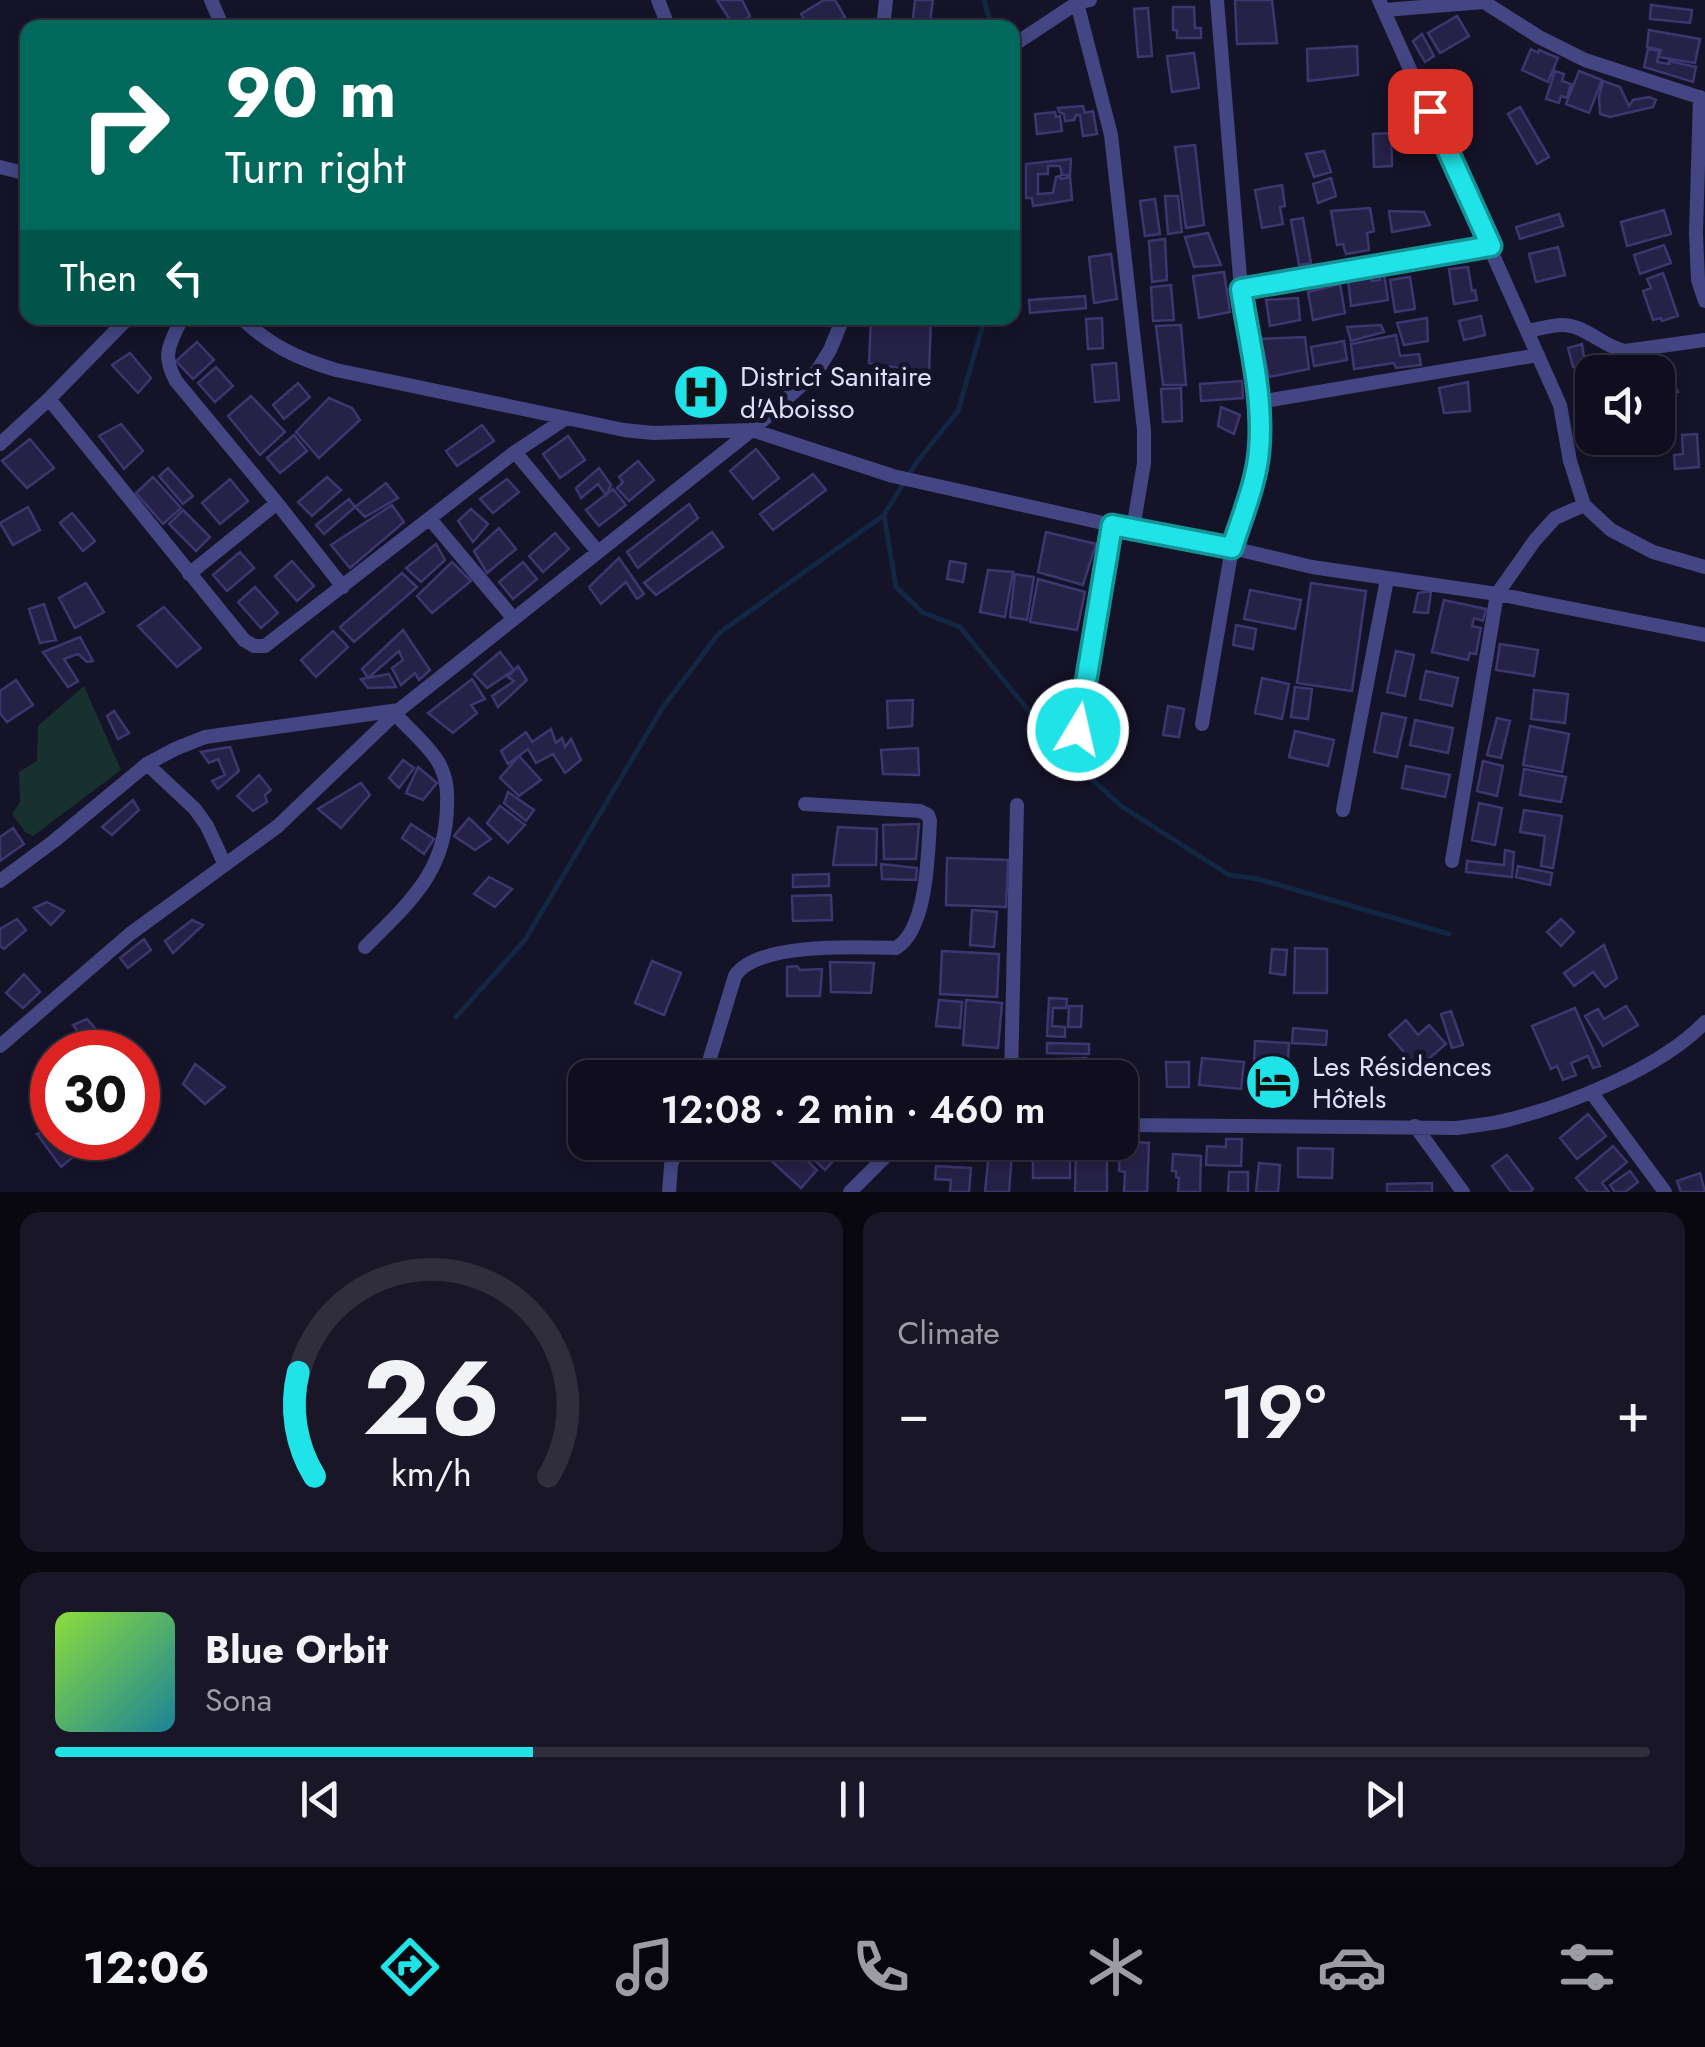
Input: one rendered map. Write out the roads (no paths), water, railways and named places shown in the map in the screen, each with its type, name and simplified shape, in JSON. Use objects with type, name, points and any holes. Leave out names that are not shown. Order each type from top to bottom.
[{"type":"street","points":[[1202,724],[1232,548],[1259,450],[1259,402],[1241,289],[1217,0]]},
{"type":"street","points":[[1705,301],[1698,280],[1696,233],[1703,98],[1586,60],[1539,37],[1484,1],[1382,5],[1560,405],[1570,461],[1584,505],[1611,530],[1652,552],[1705,567]]},
{"type":"street","points":[[1020,40],[1060,7],[1084,2],[1112,134],[1144,430],[1144,464],[1133,529]]},
{"type":"street","points":[[1241,289],[1491,246]]},
{"type":"street","points":[[0,444],[121,325]]},
{"type":"street","points":[[179,325],[167,351],[168,366],[176,381],[343,587]]},
{"type":"street","points":[[252,325],[276,346],[301,360],[565,419],[653,433],[752,430],[893,476],[1112,525],[1312,567],[1497,594],[1705,635]]},
{"type":"street","points":[[0,1046],[130,934],[278,826],[397,712],[752,430],[817,371],[837,325]]},
{"type":"street","points":[[1528,332],[1562,325],[1625,351],[1705,340]]},
{"type":"street","points":[[1259,402],[1538,355]]},
{"type":"street","points":[[49,399],[189,574],[244,640],[254,646],[265,646],[515,452],[565,419]]},
{"type":"street","points":[[515,452],[598,552]]},
{"type":"street","points":[[189,574],[277,503]]},
{"type":"street","points":[[1452,861],[1497,594],[1555,518],[1584,505]]},
{"type":"street","points":[[430,519],[514,619]]},
{"type":"street","points":[[1078,730],[1112,525]]},
{"type":"street","points":[[1343,810],[1388,579]]},
{"type":"street","points":[[0,881],[148,764],[174,749],[206,737],[397,712]]},
{"type":"street","points":[[365,946],[412,899],[431,873],[447,826],[448,789],[444,772],[397,712]]},
{"type":"street","points":[[148,764],[196,809],[225,865]]},
{"type":"street","points":[[709,1060],[741,966],[817,946],[896,948],[906,942],[913,930],[927,875],[928,815],[920,811],[805,804]]},
{"type":"street","points":[[1011,1060],[1018,805]]},
{"type":"street","points":[[1138,1125],[1458,1128],[1510,1119],[1591,1092],[1661,1056],[1705,1022]]},
{"type":"street","points":[[1591,1092],[1664,1192]]},
{"type":"street","points":[[1415,1126],[1463,1192]]},
{"type":"street","points":[[669,1192],[673,1160]]},
{"type":"street","points":[[850,1192],[882,1160]]},
{"type":"waterway","points":[[984,0],[990,20]]},
{"type":"waterway","points":[[456,1017],[525,940],[663,707],[719,633],[884,515],[916,463],[958,411],[983,325]]},
{"type":"waterway","points":[[884,515],[896,587],[922,612],[960,627],[1061,750],[1121,806],[1229,875],[1258,879],[1449,934]]},
{"type":"place","name":"District Sanitaire d'Aboisso","points":[[701,392]]},
{"type":"place","name":"Les Résidences Hôtels","points":[[1273,1082]]}]
